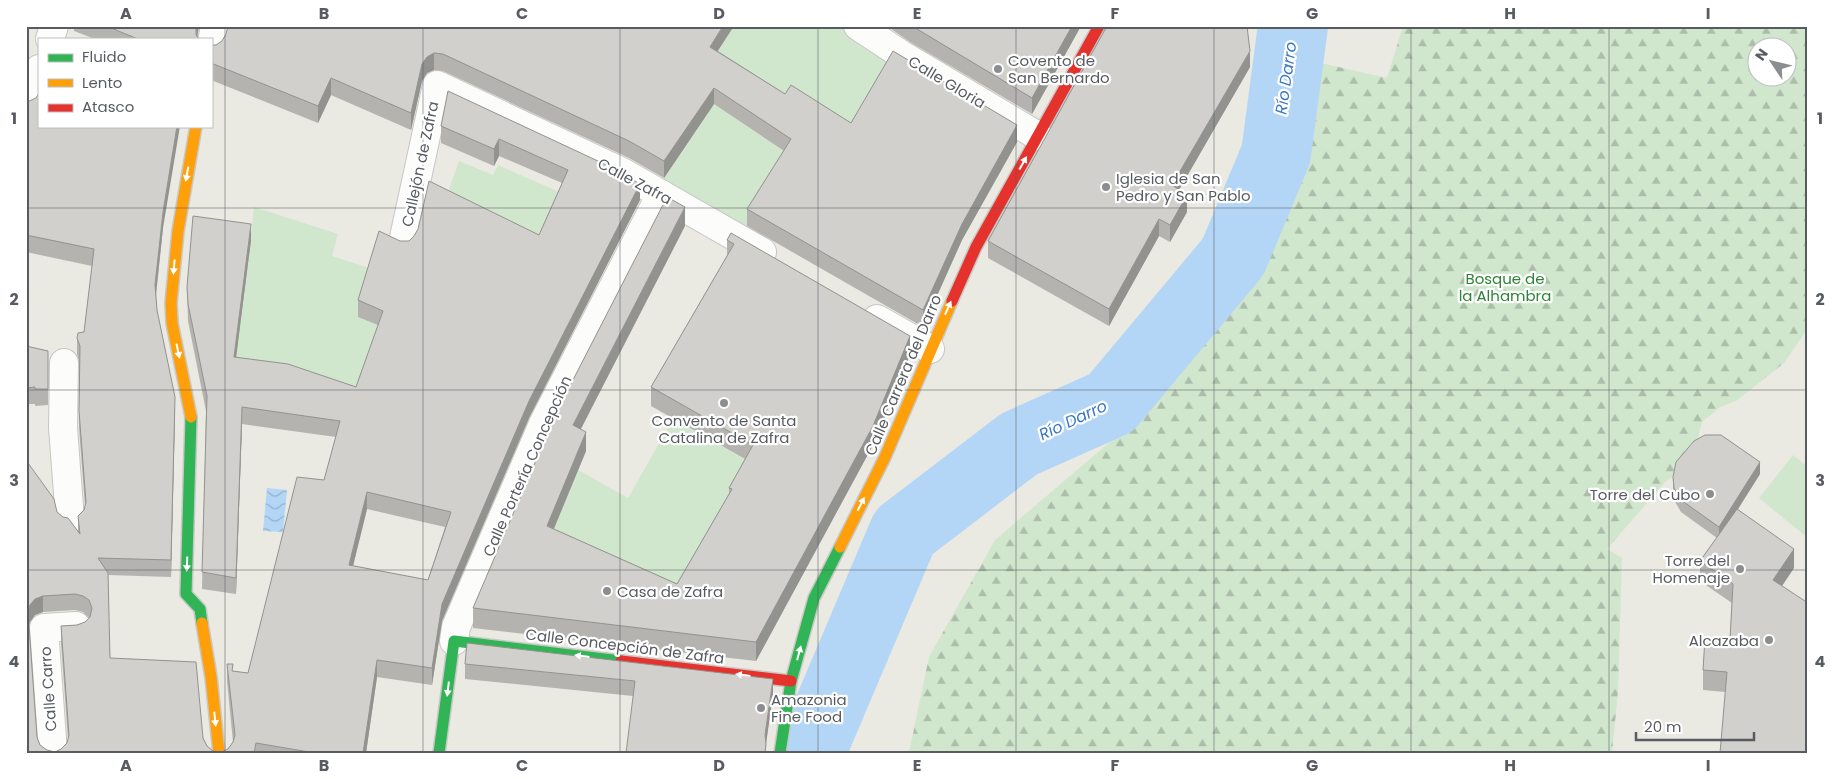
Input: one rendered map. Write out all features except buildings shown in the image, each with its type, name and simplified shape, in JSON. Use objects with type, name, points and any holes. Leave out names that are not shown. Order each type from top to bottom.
[{"type":"street","points":[[50,38],[54,26]]},
{"type":"street","points":[[212,43],[216,26]]},
{"type":"street","name":"Calle Gloria","points":[[858,26],[902,55],[1038,136]]},
{"type":"street","name":"Calle Carrera del Darro","points":[[780,753],[792,682],[814,598],[885,457],[930,349],[976,247],[1099,26]]},
{"type":"street","points":[[26,103],[38,71]]},
{"type":"street","name":"Calle Zafra","points":[[437,85],[622,172],[780,262]]},
{"type":"street","name":"Callejón de Zafra","points":[[403,242],[437,85]]},
{"type":"street","points":[[196,128],[178,231],[171,303],[172,323],[190,412],[186,594],[200,609],[211,677],[219,753]]},
{"type":"street","name":"Calle Portería Concepción","points":[[439,753],[456,628],[543,424],[661,194]]},
{"type":"street","points":[[856,306],[930,349]]},
{"type":"street","points":[[64,363],[64,428],[70,520]]},
{"type":"street","name":"Calle Carro","points":[[53,753],[44,628],[76,626]]},
{"type":"street","name":"Calle Concepción de Zafra","points":[[454,641],[792,682]]},
{"type":"green space","points":[[734,26],[847,26],[898,60],[851,140],[708,62]]},
{"type":"green space","name":"Bosque de la Alhambra","points":[[1403,26],[1808,26],[1808,328],[1784,363],[1736,401],[1720,407],[1702,422],[1694,453],[1676,474],[1665,482],[1607,549],[1622,558],[1618,692],[1612,753],[909,753],[929,657],[995,540],[1138,418],[1261,270],[1321,63],[1387,78]]},
{"type":"green space","points":[[714,104],[791,156],[743,232],[661,183]]},
{"type":"green space","points":[[459,161],[493,175],[498,165],[566,195],[581,282],[440,214]]},
{"type":"green space","points":[[254,207],[338,234],[332,256],[372,269],[383,327],[356,404],[243,375],[223,323],[241,324]]},
{"type":"green space","points":[[673,419],[753,464],[659,634],[547,545],[578,470],[628,498]]},
{"type":"green space","points":[[1793,455],[1808,467],[1808,538],[1759,498]]},
{"type":"water","points":[[267,488],[287,490],[283,532],[263,531]]},
{"type":"waterway","name":"Río Darro","points":[[814,753],[814,744],[904,532],[1019,444],[1111,403],[1233,257],[1276,154],[1293,26]]},
{"type":"traffic: fast","points":[[191,417],[186,594],[200,609],[202,623]]},
{"type":"traffic: fast","points":[[780,753],[791,681],[814,598],[840,547]]},
{"type":"traffic: fast","points":[[439,753],[454,641],[621,661]]},
{"type":"traffic: slow","points":[[191,417],[172,323],[171,303],[178,231],[196,128]]},
{"type":"traffic: slow","points":[[840,547],[885,457],[952,301]]},
{"type":"traffic: slow","points":[[202,623],[211,677],[219,753]]},
{"type":"traffic: jam","points":[[952,301],[976,247],[1099,26]]},
{"type":"traffic: jam","points":[[621,661],[791,681]]},
{"type":"place","name":"Covento de San Bernardo","points":[[998,69]]},
{"type":"place","name":"Iglesia de San Pedro y San Pablo","points":[[1106,187]]},
{"type":"place","name":"Convento de Santa Catalina de Zafra","points":[[724,403]]},
{"type":"place","name":"Torre del Cubo","points":[[1710,494]]},
{"type":"place","name":"Torre del Homenaje","points":[[1740,569]]},
{"type":"place","name":"Casa de Zafra","points":[[607,591]]},
{"type":"place","name":"Alcazaba","points":[[1769,640]]},
{"type":"place","name":"Amazonia Fine Food","points":[[761,708]]}]
